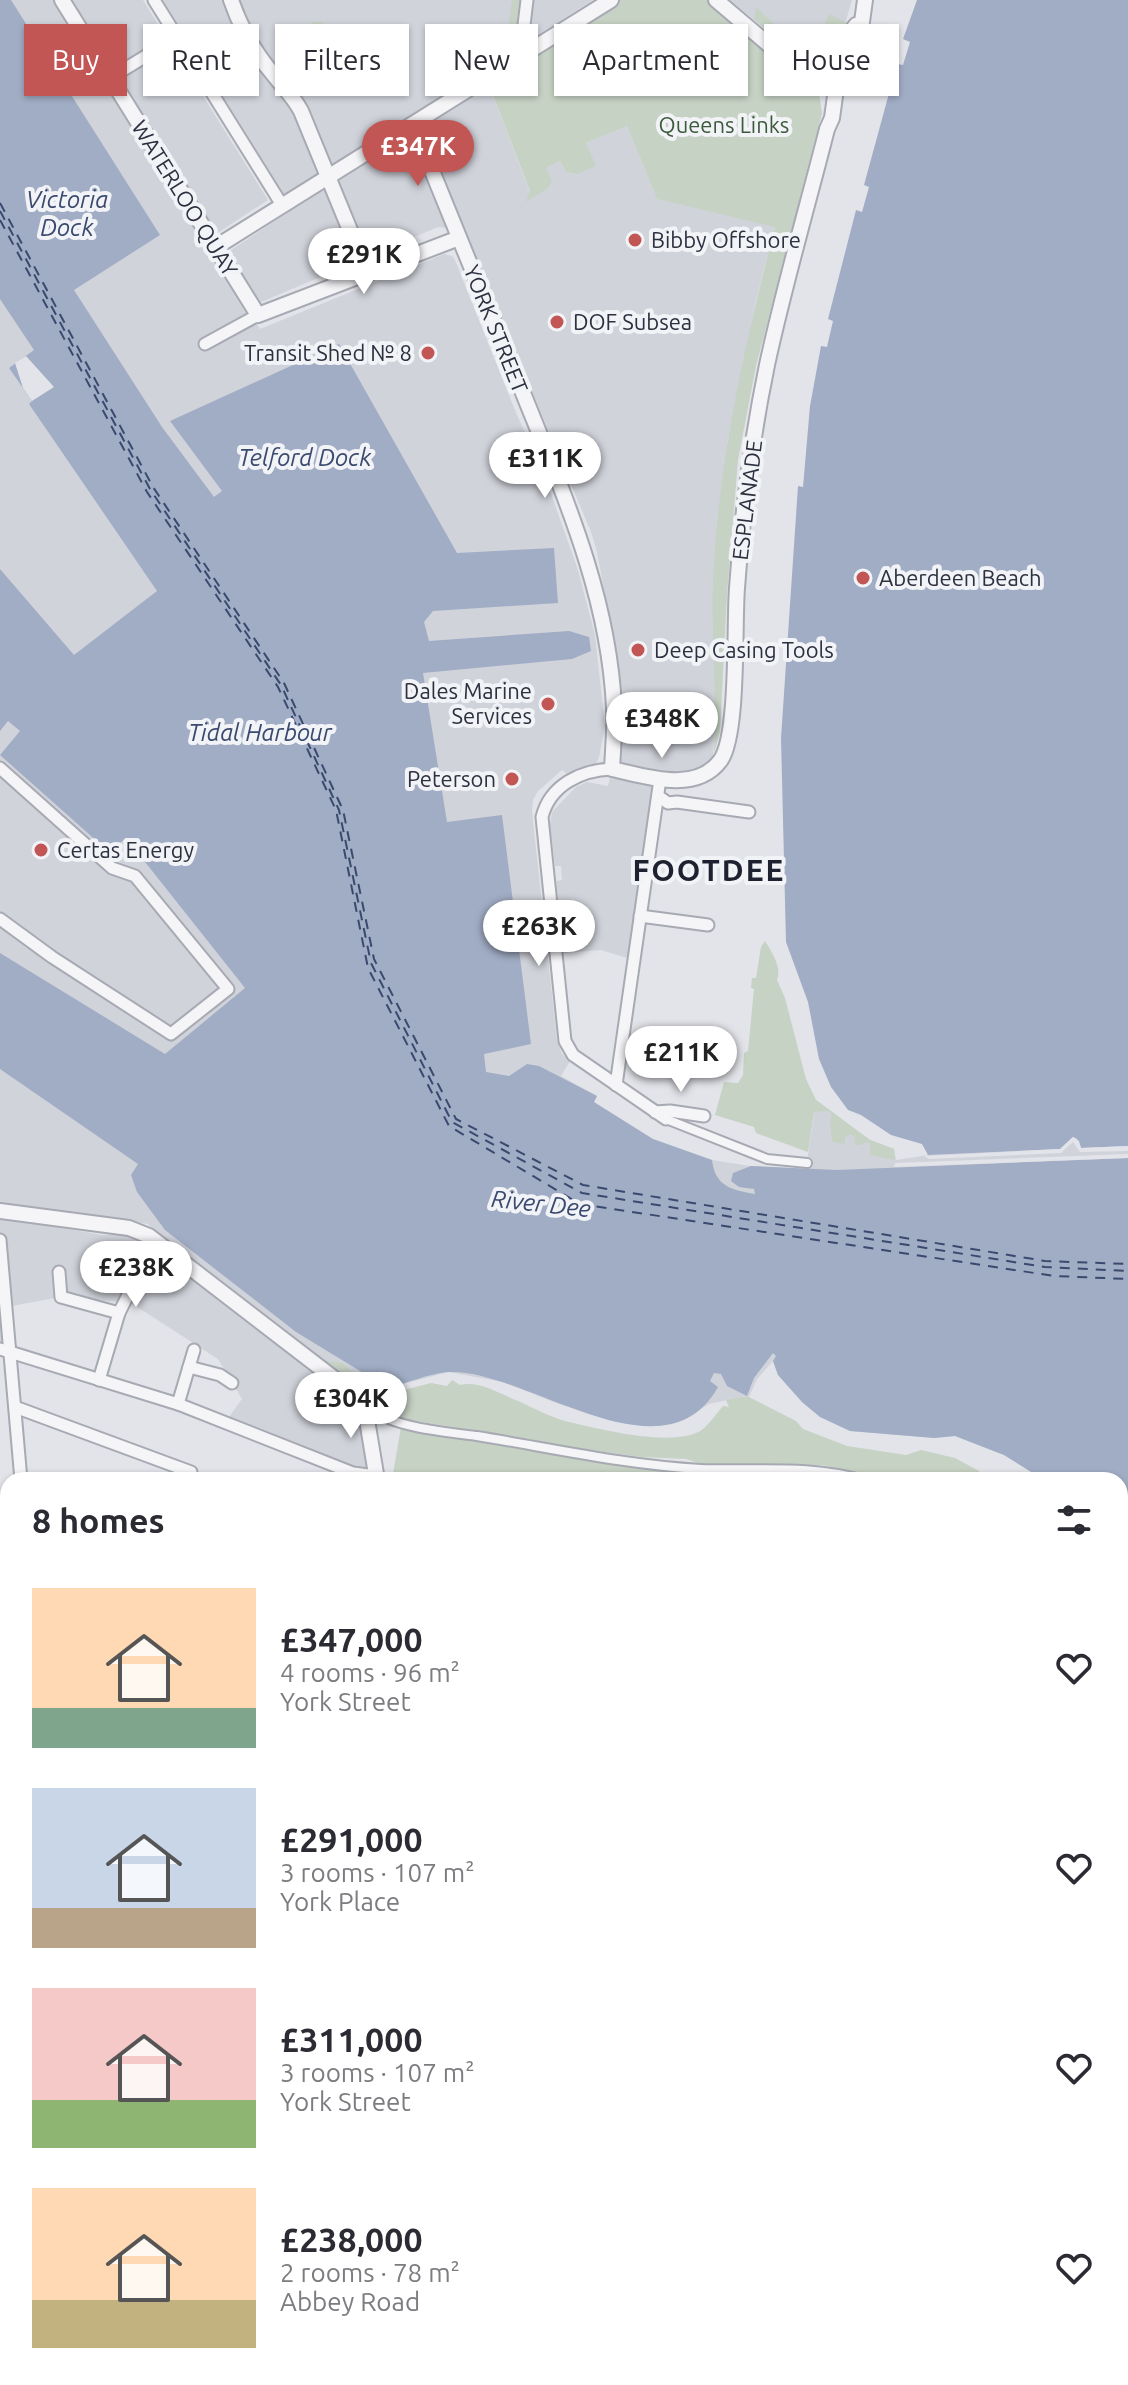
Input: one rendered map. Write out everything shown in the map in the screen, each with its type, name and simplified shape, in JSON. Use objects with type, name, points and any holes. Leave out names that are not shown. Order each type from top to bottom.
[{"type":"street","name":"WATERLOO QUAY","points":[[62,0],[77,24]]},
{"type":"street","points":[[154,0],[169,24]]},
{"type":"street","points":[[231,0],[240,23],[263,61],[296,101],[368,274]]},
{"type":"street","points":[[524,24],[527,0]]},
{"type":"street","points":[[538,46],[611,0]]},
{"type":"street","points":[[716,0],[764,40]]},
{"type":"street","name":"ESPLANADE","points":[[855,24],[865,6]]},
{"type":"street","points":[[756,34],[764,38]]},
{"type":"street","name":"WATERLOO QUAY","points":[[121,96],[258,315]]},
{"type":"street","points":[[214,96],[282,205]]},
{"type":"street","points":[[216,247],[458,96]]},
{"type":"street","name":"ESPLANADE","points":[[824,96],[827,129]]},
{"type":"street","name":"ESPLANADE","points":[[612,769],[660,779],[697,778],[709,773],[726,752],[734,694],[737,585],[752,454],[768,364],[832,118],[835,96]]},
{"type":"street","name":"YORK STREET","points":[[413,124],[557,477],[590,569],[605,631],[611,677],[614,710],[612,769]]},
{"type":"street","points":[[205,344],[258,315],[459,238]]},
{"type":"street","points":[[0,768],[112,868],[135,876],[228,989],[171,1034],[52,957],[0,919]]},
{"type":"street","points":[[612,769],[592,771],[565,784],[548,801],[542,824],[565,1041],[571,1053],[660,1116],[767,1159],[807,1163]]},
{"type":"street","points":[[616,1085],[660,779]]},
{"type":"street","points":[[658,796],[668,803],[749,812]]},
{"type":"street","points":[[640,916],[708,925]]},
{"type":"street","points":[[660,1116],[670,1111],[704,1116]]},
{"type":"street","points":[[0,1211],[129,1228],[149,1236],[379,1416],[436,1430],[699,1469],[834,1472]]},
{"type":"street","points":[[0,1240],[5,1350],[15,1407],[20,1472]]},
{"type":"street","points":[[59,1272],[61,1297],[119,1313]]},
{"type":"street","points":[[99,1380],[119,1313],[128,1295]]},
{"type":"street","points":[[5,1350],[178,1404],[350,1472]]},
{"type":"street","points":[[178,1404],[194,1350]]},
{"type":"street","points":[[189,1367],[220,1375],[232,1383]]},
{"type":"street","points":[[15,1407],[191,1472]]},
{"type":"street","points":[[371,1410],[367,1420],[375,1472]]},
{"type":"shaded area","points":[[0,0],[56,0],[71,24],[24,24],[24,96],[116,96],[260,329],[444,254],[455,260],[545,477],[578,570],[595,635],[605,726],[599,757],[596,764],[567,774],[562,770],[538,791],[532,812],[557,1040],[562,1054],[570,1061],[561,1076],[597,1096],[594,1102],[612,1116],[653,1139],[712,1160],[750,1166],[806,1169],[816,1100],[870,1140],[894,1149],[896,1160],[929,1155],[1060,1149],[1070,1138],[1081,1148],[1128,1146],[1128,1472],[1031,1472],[1004,1455],[955,1436],[934,1438],[850,1431],[820,1417],[802,1402],[778,1375],[773,1361],[757,1379],[749,1397],[709,1404],[685,1419],[651,1425],[611,1421],[503,1382],[448,1372],[388,1388],[349,1380],[171,1248],[148,1224],[0,1204]]},
{"type":"shaded area","points":[[67,0],[143,0],[158,24],[143,24],[143,96],[203,96],[268,200],[216,234],[127,94],[127,24],[82,24]]},
{"type":"shaded area","points":[[163,0],[593,0],[538,35],[538,24],[425,24],[425,96],[493,96],[530,192],[527,201],[549,188],[551,184],[546,168],[560,161],[566,172],[575,174],[595,166],[586,143],[627,126],[657,199],[775,226],[728,439],[715,551],[713,625],[717,708],[713,754],[718,764],[660,780],[634,960],[601,950],[564,953],[556,881],[562,880],[561,866],[555,866],[550,824],[552,812],[576,787],[587,782],[608,786],[617,690],[613,637],[591,532],[464,229],[438,227],[259,303],[228,252],[293,209],[223,96],[259,96],[259,24],[178,24]]},
{"type":"shaded area","points":[[730,0],[852,0],[845,24],[764,24],[764,28]]},
{"type":"shaded area","points":[[0,1217],[102,1235],[134,1235],[157,1247],[355,1402],[369,1471],[359,1471],[226,1421],[242,1399],[218,1359],[131,1303],[61,1297],[6,1307],[10,1350],[0,1349]]},
{"type":"green space","points":[[512,0],[519,0],[517,24],[509,24]]},
{"type":"green space","name":"Queens Links","points":[[620,0],[709,0],[736,24],[583,24]]},
{"type":"green space","points":[[756,7],[774,24],[764,24],[764,28],[754,19]]},
{"type":"green space","points":[[829,14],[845,24],[824,24]]},
{"type":"green space","name":"Queens Links","points":[[748,34],[764,46],[764,96],[819,96],[822,113],[756,366],[738,460],[720,732],[714,753],[713,581],[721,491],[753,314],[775,227],[657,199],[627,126],[586,143],[596,166],[577,174],[566,172],[560,161],[546,168],[552,181],[549,188],[526,202],[530,191],[493,96],[538,96],[538,53],[554,43],[554,96],[748,96]]},
{"type":"green space","points":[[765,941],[777,965],[777,980],[785,998],[806,1079],[816,1100],[870,1140],[894,1149],[895,1160],[870,1155],[870,1144],[855,1145],[851,1134],[845,1137],[845,1144],[832,1142],[832,1114],[828,1111],[814,1112],[808,1152],[756,1133],[754,1127],[715,1115],[724,1082],[738,1083],[743,1075],[754,989],[751,988],[752,978],[756,978],[761,947]]},
{"type":"green space","points":[[321,1360],[343,1363],[354,1374],[365,1376],[393,1391],[431,1383],[447,1386],[452,1380],[460,1385],[475,1384],[563,1420],[638,1436],[691,1435],[703,1429],[723,1406],[729,1407],[726,1400],[747,1396],[796,1421],[803,1429],[847,1446],[906,1455],[921,1450],[955,1458],[980,1472],[851,1472],[823,1465],[702,1464],[686,1459],[589,1450],[404,1419],[377,1406]]},
{"type":"green space","points":[[401,1427],[696,1472],[393,1472]]},
{"type":"water","points":[[0,0],[11,0],[26,24],[24,96],[72,96],[160,235],[74,290],[162,427],[214,497],[222,491],[170,421],[339,344],[457,553],[554,548],[558,603],[433,611],[424,622],[429,641],[569,631],[589,637],[591,651],[572,659],[423,673],[447,822],[502,815],[531,1044],[484,1054],[486,1072],[509,1076],[527,1064],[539,1066],[597,1096],[594,1102],[653,1139],[712,1160],[717,1176],[726,1185],[755,1194],[754,1189],[739,1187],[731,1181],[733,1173],[751,1166],[837,1170],[1128,1158],[1128,1472],[1031,1472],[1004,1455],[955,1436],[934,1438],[850,1431],[820,1417],[802,1402],[778,1375],[773,1353],[754,1378],[747,1396],[727,1386],[721,1374],[714,1373],[710,1381],[718,1387],[694,1414],[663,1425],[629,1424],[591,1415],[479,1376],[448,1372],[388,1388],[296,1332],[165,1230],[137,1192],[131,1175],[138,1164],[0,1069],[0,953],[165,1054],[245,988],[126,838],[109,852],[0,755],[20,731],[8,721],[0,731],[0,569],[74,655],[157,591],[29,404],[32,401],[9,368],[34,350],[0,299]]},
{"type":"water","points":[[917,0],[1128,0],[1128,1146],[1081,1148],[1073,1137],[1060,1149],[928,1155],[922,1144],[891,1135],[848,1110],[831,1087],[819,1059],[808,1002],[786,942],[781,738],[798,486],[803,487],[810,406],[821,346],[827,347],[833,321],[828,319],[856,210],[862,212],[869,187],[864,185],[888,96],[899,96],[899,64],[903,65],[910,42],[903,39]]},
{"type":"pier","points":[[26,356],[54,387],[32,401],[23,388],[15,363]]},
{"type":"pier","points":[[1073,1137],[1079,1141],[1081,1148],[1128,1146],[1128,1151],[1080,1152],[1073,1142],[1061,1153],[929,1159],[924,1156],[1060,1149]]},
{"type":"pier","points":[[1128,1154],[1128,1158],[894,1167],[895,1163]]},
{"type":"ferry route","points":[[0,203],[153,487],[284,683],[343,810],[374,959],[456,1119],[583,1185],[1045,1261],[1128,1264]]},
{"type":"ferry route","points":[[0,211],[150,489],[281,685],[339,810],[371,963],[452,1122],[582,1193],[1045,1267],[1128,1271]]},
{"type":"ferry route","points":[[0,220],[147,492],[278,687],[336,810],[368,968],[449,1126],[580,1204],[1054,1276],[1128,1279]]},
{"type":"place","name":"Bibby Offshore","points":[[635,240]]},
{"type":"place","name":"DOF Subsea","points":[[557,322]]},
{"type":"place","name":"Transit Shed № 8","points":[[428,353]]},
{"type":"place","name":"Aberdeen Beach","points":[[863,578]]},
{"type":"place","name":"Deep Casing Tools","points":[[638,650]]},
{"type":"place","name":"Dales Marine Services","points":[[548,704]]},
{"type":"place","name":"Peterson","points":[[512,779]]},
{"type":"place","name":"Certas Energy","points":[[41,850]]},
{"type":"district","name":"FOOTDEE","points":[[709,871]]},
{"type":"water label","name":"Victoria Dock","points":[[67,214]]},
{"type":"water label","name":"Telford Dock","points":[[305,458]]},
{"type":"water label","name":"Tidal Harbour","points":[[260,733]]},
{"type":"water label","name":"River Dee","points":[[541,1204]]}]
